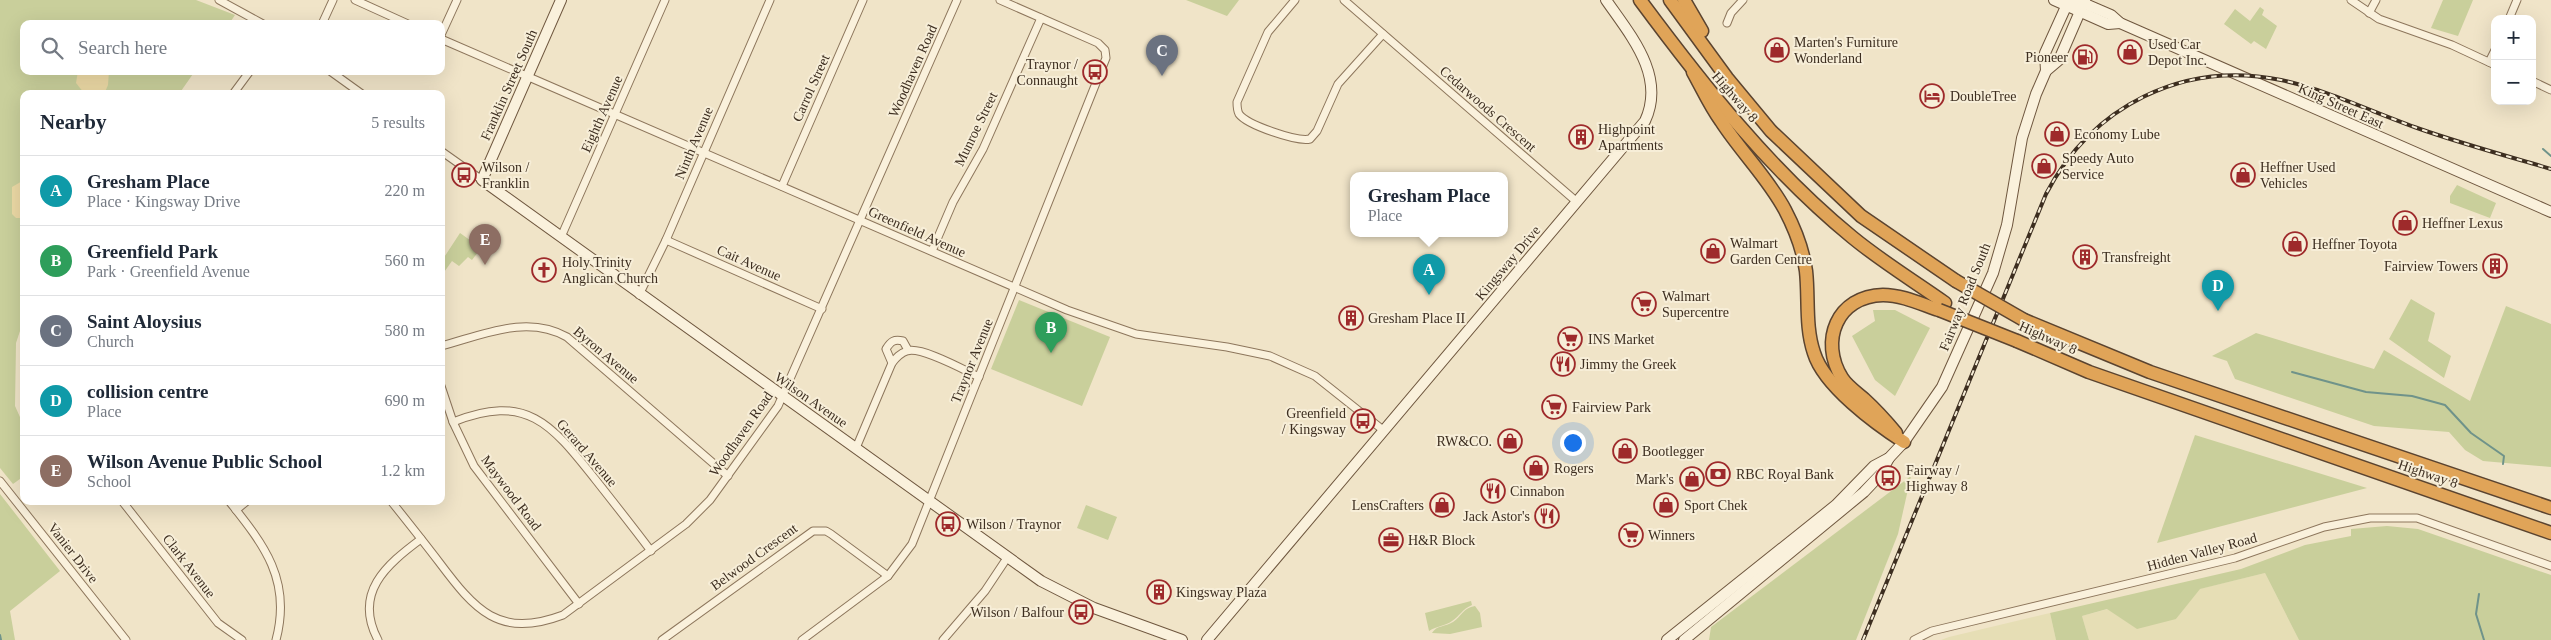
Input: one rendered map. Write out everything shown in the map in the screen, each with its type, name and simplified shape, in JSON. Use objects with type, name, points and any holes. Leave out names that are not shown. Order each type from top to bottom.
[{"type":"highway","name":"Highway 8","points":[[1640,0],[1693,72],[1777,168],[1845,231],[1942,307],[2097,375],[2551,534]]},
{"type":"highway","name":"Highway 8","points":[[1670,0],[1771,131],[1861,216],[1956,281],[2024,320],[2150,372],[2551,508]]},
{"type":"highway","points":[[1684,0],[1701,29],[1709,53]]},
{"type":"highway","points":[[1693,72],[1720,120],[1770,186],[1785,210],[1800,244],[1806,271],[1809,333],[1818,364],[1824,373],[1873,422],[1904,442]]},
{"type":"highway","points":[[1904,442],[1882,416],[1842,379],[1832,351],[1831,343],[1835,324],[1847,308],[1862,298],[1876,296],[1910,299],[1942,307]]},
{"type":"street","points":[[220,0],[230,2],[257,20]]},
{"type":"street","points":[[324,20],[333,0]]},
{"type":"street","points":[[355,0],[399,20]]},
{"type":"street","points":[[445,26],[456,0]]},
{"type":"street","name":"Franklin Street South","points":[[482,180],[561,0]]},
{"type":"street","name":"Eighth Avenue","points":[[561,237],[665,0]]},
{"type":"street","name":"Ninth Avenue","points":[[639,295],[666,240],[770,0]]},
{"type":"street","name":"Carrol Street","points":[[782,186],[863,0]]},
{"type":"street","name":"Woodhaven Road","points":[[394,505],[466,598],[494,618],[516,623],[543,622],[563,615],[686,524],[710,500],[783,396],[958,0]]},
{"type":"street","points":[[1000,0],[1041,18]]},
{"type":"street","points":[[1295,0],[1268,32],[1236,102],[1239,113],[1249,122],[1296,140],[1310,139],[1317,131],[1338,84],[1383,34]]},
{"type":"street","name":"Cedarwoods Crescent","points":[[1344,0],[1577,202]]},
{"type":"street","name":"Kingsway Drive","points":[[1207,640],[1645,121],[1652,103],[1652,78],[1648,65],[1606,0]]},
{"type":"street","points":[[1726,23],[1743,0]]},
{"type":"street","name":"King Street East","points":[[2054,0],[2081,4],[2108,24],[2120,23],[2551,212]]},
{"type":"street","points":[[2350,0],[2379,19],[2452,45],[2491,63]]},
{"type":"street","points":[[2369,13],[2376,0]]},
{"type":"street","points":[[2511,15],[2517,0]]},
{"type":"street","name":"Fairway Road South","points":[[1667,640],[1836,504],[1874,466],[1888,458],[1904,442],[1942,387],[1993,273],[2007,225],[2024,130],[2046,72],[2045,53],[2068,3]]},
{"type":"street","name":"Fairway Road South","points":[[2046,72],[2059,60],[2081,4]]},
{"type":"street","name":"Traynor Avenue","points":[[802,640],[888,576],[912,544],[1093,95],[1106,58],[1105,50],[1098,43],[1041,18]]},
{"type":"street","name":"Munroe Street","points":[[932,251],[953,202],[983,149],[1041,18]]},
{"type":"street","name":"Greenfield Avenue","points":[[445,41],[861,220],[1015,289],[1108,326],[1136,334],[1227,347],[1270,356],[1315,376],[1383,430]]},
{"type":"street","points":[[236,90],[247,75]]},
{"type":"street","points":[[336,75],[356,90]]},
{"type":"street","points":[[2536,83],[2551,90]]},
{"type":"street","name":"Wilson Avenue","points":[[445,154],[639,295],[1008,558],[1073,600],[1182,640]]},
{"type":"street","name":"Cait Avenue","points":[[666,240],[822,309]]},
{"type":"street","name":"Byron Avenue","points":[[445,345],[529,325],[555,330],[567,337],[728,476]]},
{"type":"street","points":[[892,363],[886,348],[890,342],[896,339],[903,341],[908,350]]},
{"type":"street","points":[[856,448],[892,363],[901,353],[908,350],[925,353],[979,377]]},
{"type":"street","name":"Maywood Road","points":[[445,398],[453,422],[474,466],[579,604]]},
{"type":"street","name":"Gerard Avenue","points":[[453,422],[476,413],[506,411],[529,416],[548,425],[572,451],[651,551]]},
{"type":"street","name":"Fairway Road South","points":[[1691,638],[1864,492],[1880,475],[1888,458]]},
{"type":"street","name":"Vanier Drive","points":[[0,481],[126,640]]},
{"type":"street","name":"Clark Avenue","points":[[125,505],[218,623],[242,640]]},
{"type":"street","points":[[232,505],[262,544],[275,570],[281,605],[276,640]]},
{"type":"street","points":[[236,510],[242,505]]},
{"type":"street","name":"Hidden Valley Road","points":[[1914,640],[1932,631],[2235,558],[2324,527],[2370,518],[2418,518],[2551,566]]},
{"type":"street","name":"Belwood Crescent","points":[[662,640],[813,531],[826,530],[888,576]]},
{"type":"street","points":[[378,640],[371,625],[370,611],[373,589],[386,567],[421,539]]},
{"type":"street","points":[[943,640],[985,591],[1008,558]]},
{"type":"shaded area","points":[[2265,573],[2299,640],[2089,640],[2082,616],[2108,609],[2176,619],[2199,589]]},
{"type":"shaded area","points":[[2050,613],[2056,640],[1941,640],[1949,637]]},
{"type":"green space","points":[[0,0],[196,0],[235,15],[232,20],[20,20],[20,75],[192,75],[182,90],[20,90],[20,331],[16,343],[15,406],[20,417],[20,479],[13,484],[0,468]]},
{"type":"green space","points":[[1186,0],[1239,0],[1227,16]]},
{"type":"green space","points":[[2443,0],[2473,0],[2458,36],[2431,28]]},
{"type":"green space","points":[[2260,7],[2264,10],[2262,15],[2277,26],[2266,49],[2254,41],[2251,44],[2224,24],[2235,9],[2250,21]]},
{"type":"green space","points":[[2457,185],[2496,203],[2490,218],[2450,203],[2450,196]]},
{"type":"green space","points":[[460,233],[481,248],[472,260],[468,257],[459,266],[452,261],[445,271],[445,256]]},
{"type":"green space","points":[[2411,299],[2435,313],[2428,341],[2451,356],[2444,378],[2389,339]]},
{"type":"green space","points":[[1019,300],[1110,337],[1082,406],[991,369]]},
{"type":"green space","points":[[2506,306],[2551,324],[2551,467],[2483,461],[2465,450],[2449,432],[2374,426],[2235,379],[2227,361],[2212,356],[2256,333],[2374,369],[2384,350],[2470,401]]},
{"type":"green space","points":[[1873,310],[1895,310],[1930,328],[1895,396],[1875,380],[1852,336],[1875,321]]},
{"type":"green space","points":[[2195,435],[2367,488],[2157,543]]},
{"type":"green space","points":[[1911,476],[1898,534],[1856,640],[1709,640],[1711,627]]},
{"type":"green space","points":[[0,494],[60,571],[10,611],[15,640],[0,640]]},
{"type":"green space","points":[[1086,505],[1117,517],[1108,540],[1077,528]]},
{"type":"green space","points":[[2387,526],[2418,529],[2551,575],[2551,640],[2299,640],[2265,573],[2200,589],[2176,619],[2137,629],[2107,609],[2082,616],[2089,640],[2056,640],[2050,613],[2241,569],[2305,545],[2351,536],[2351,529]]},
{"type":"green space","points":[[1471,601],[1472,605],[1455,619],[1429,631],[1425,613]]},
{"type":"green space","points":[[1475,606],[1480,613],[1482,627],[1450,634],[1432,633],[1436,629],[1456,620],[1465,610]]},
{"type":"sand","points":[[77,75],[109,75],[106,90],[82,90],[76,83]]},
{"type":"sand","points":[[20,182],[20,218],[16,218],[12,214],[12,187]]},
{"type":"waterway","points":[[2543,149],[2551,156]]},
{"type":"waterway","points":[[2292,372],[2366,392],[2412,396],[2445,405],[2471,433],[2504,456],[2503,464]]},
{"type":"waterway","points":[[2479,594],[2476,614],[2484,640]]},
{"type":"waterway","points":[[0,635],[1,640]]},
{"type":"railway","points":[[1863,640],[2046,194],[2065,163],[2088,136],[2115,114],[2144,96],[2176,84],[2209,77],[2245,76],[2281,80],[2334,96],[2436,134],[2551,169]]},
{"type":"place","name":"Marten's Furniture Wonderland","points":[[1777,50]]},
{"type":"place","name":"Used Car Depot Inc.","points":[[2130,52]]},
{"type":"place","name":"Pioneer","points":[[2085,57]]},
{"type":"place","name":"Traynor / Connaught","points":[[1095,72]]},
{"type":"place","name":"Saint Aloysius","points":[[1162,76]]},
{"type":"place","name":"DoubleTree","points":[[1932,96]]},
{"type":"place","name":"Economy Lube","points":[[2057,134]]},
{"type":"place","name":"Highpoint Apartments","points":[[1581,137]]},
{"type":"place","name":"Speedy Auto Service","points":[[2044,166]]},
{"type":"place","name":"Wilson / Franklin","points":[[464,175]]},
{"type":"place","name":"Heffner Used Vehicles","points":[[2243,175]]},
{"type":"place","name":"Heffner Lexus","points":[[2405,223]]},
{"type":"place","name":"Heffner Toyota","points":[[2295,244]]},
{"type":"place","name":"Walmart Garden Centre","points":[[1713,251]]},
{"type":"place","name":"Transfreight","points":[[2085,257]]},
{"type":"place","name":"Wilson Avenue Public School","points":[[485,265]]},
{"type":"place","name":"Fairview Towers","points":[[2495,266]]},
{"type":"place","name":"Holy Trinity Anglican Church","points":[[544,270]]},
{"type":"place","name":"Gresham Place","points":[[1429,295]]},
{"type":"place","name":"Walmart Supercentre","points":[[1644,304]]},
{"type":"place","name":"collision centre","points":[[2218,311]]},
{"type":"place","name":"Gresham Place II","points":[[1351,318]]},
{"type":"place","name":"INS Market","points":[[1570,339]]},
{"type":"place","name":"Greenfield Park","points":[[1051,353]]},
{"type":"place","name":"Jimmy the Greek","points":[[1563,364]]},
{"type":"place","name":"Fairview Park","points":[[1554,407]]},
{"type":"place","name":"Greenfield / Kingsway","points":[[1363,421]]},
{"type":"place","name":"RW&CO.","points":[[1510,441]]},
{"type":"place","name":"Bootlegger","points":[[1625,451]]},
{"type":"place","name":"Rogers","points":[[1536,468]]},
{"type":"place","name":"RBC Royal Bank","points":[[1718,474]]},
{"type":"place","name":"Fairway / Highway 8","points":[[1888,478]]},
{"type":"place","name":"Mark's","points":[[1692,479]]},
{"type":"place","name":"Cinnabon","points":[[1493,491]]},
{"type":"place","name":"LensCrafters","points":[[1442,505]]},
{"type":"place","name":"Sport Chek","points":[[1666,505]]},
{"type":"place","name":"Jack Astor's","points":[[1547,516]]},
{"type":"place","name":"Wilson / Traynor","points":[[948,524]]},
{"type":"place","name":"Winners","points":[[1631,535]]},
{"type":"place","name":"H&R Block","points":[[1391,540]]},
{"type":"place","name":"Kingsway Plaza","points":[[1159,592]]},
{"type":"place","name":"Wilson / Balfour","points":[[1081,612]]}]
